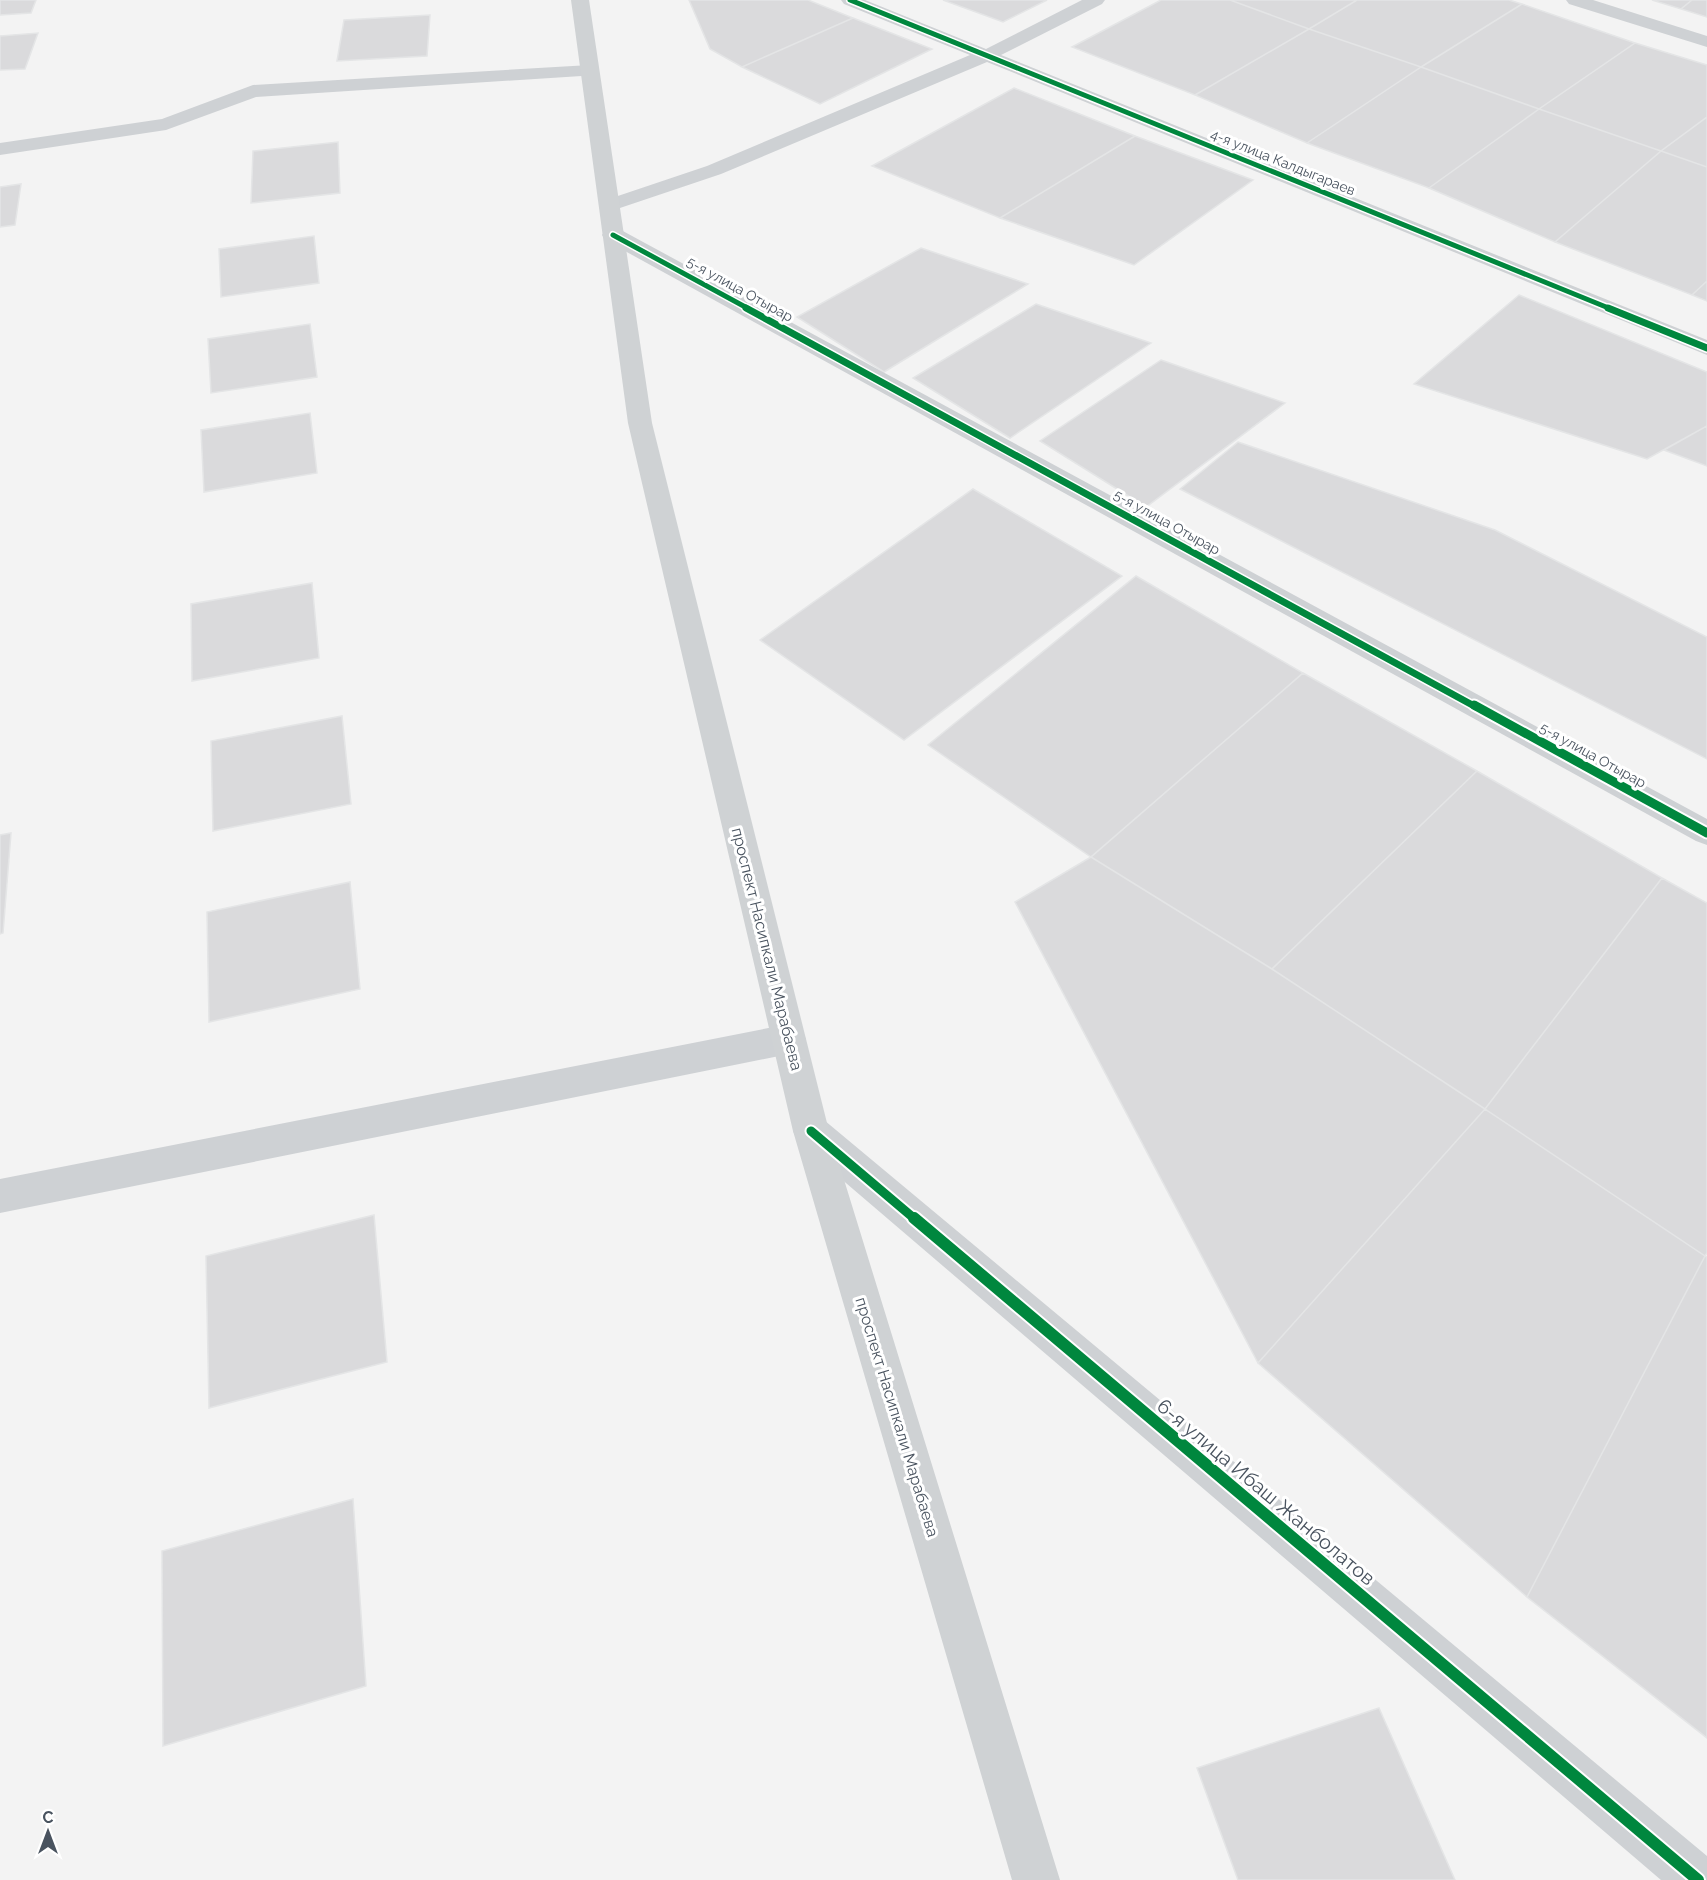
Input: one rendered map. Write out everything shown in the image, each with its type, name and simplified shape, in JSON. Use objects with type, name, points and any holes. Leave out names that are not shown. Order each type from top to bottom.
[{"type":"main road","name":"проспект Насипкали Марабаева","points":[[580,0],[640,423],[789,1039],[812,1131],[1036,1880]]},
{"type":"street","name":"4-я улица Калдыгараев","points":[[850,0],[1707,348]]},
{"type":"street","points":[[612,220],[714,170],[985,56],[1096,0]]},
{"type":"street","points":[[1575,0],[1707,42]]},
{"type":"street","points":[[0,150],[166,124],[253,91],[590,71]]},
{"type":"street","name":"5-я улица Отырар","points":[[612,220],[1707,833]]},
{"type":"street","points":[[0,1196],[789,1039]]},
{"type":"street","name":"6-я улица Ибаш Жанболатов","points":[[812,1131],[1698,1880]]},
{"type":"building","points":[[0,0],[36,0],[31,13],[0,15]]},
{"type":"building","points":[[689,0],[808,0],[853,18],[742,67],[710,49]]},
{"type":"building","points":[[943,0],[1047,0],[1003,22]]},
{"type":"building","points":[[1161,0],[1230,0],[1309,29],[1195,95],[1072,47]]},
{"type":"building","points":[[1230,0],[1357,0],[1309,29]]},
{"type":"building","points":[[1357,0],[1509,0],[1522,4],[1421,67],[1309,29]]},
{"type":"building","points":[[1652,0],[1692,0],[1681,9]]},
{"type":"building","points":[[1692,0],[1707,0],[1707,17],[1681,9]]},
{"type":"building","points":[[1522,4],[1635,43],[1539,109],[1421,67]]},
{"type":"building","points":[[430,15],[427,56],[337,61],[344,20]]},
{"type":"building","points":[[853,18],[932,49],[820,104],[742,67]]},
{"type":"building","points":[[1309,29],[1421,67],[1307,143],[1195,95]]},
{"type":"building","points":[[38,33],[25,69],[0,70],[0,36]]},
{"type":"building","points":[[1635,43],[1707,65],[1707,117],[1661,151],[1539,109]]},
{"type":"building","points":[[1421,67],[1539,109],[1429,188],[1307,143]]},
{"type":"building","points":[[1014,88],[1135,136],[1000,218],[872,166]]},
{"type":"building","points":[[1539,109],[1661,151],[1555,242],[1429,188]]},
{"type":"building","points":[[1707,117],[1707,167],[1661,151]]},
{"type":"building","points":[[1135,136],[1253,180],[1134,265],[1000,218]]},
{"type":"building","points":[[338,142],[340,193],[251,203],[253,151]]},
{"type":"building","points":[[1661,151],[1707,167],[1707,281],[1692,295],[1555,242]]},
{"type":"building","points":[[21,184],[15,225],[0,227],[0,187]]},
{"type":"building","points":[[314,236],[319,283],[221,297],[219,249]]},
{"type":"building","points":[[921,248],[1028,284],[884,372],[797,317]]},
{"type":"building","points":[[1707,281],[1707,301],[1692,295]]},
{"type":"building","points":[[1519,295],[1707,372],[1707,426],[1647,459],[1414,384]]},
{"type":"building","points":[[1036,304],[1151,343],[1010,438],[913,378]]},
{"type":"building","points":[[310,324],[317,377],[211,393],[208,339]]},
{"type":"building","points":[[1161,360],[1285,403],[1146,507],[1040,441]]},
{"type":"building","points":[[310,413],[317,473],[204,492],[201,430]]},
{"type":"building","points":[[1707,426],[1707,466],[1664,450]]},
{"type":"building","points":[[1238,442],[1495,530],[1707,637],[1707,759],[1180,489]]},
{"type":"building","points":[[973,489],[1122,576],[904,740],[760,640]]},
{"type":"building","points":[[1136,576],[1303,673],[1091,857],[928,745]]},
{"type":"building","points":[[312,583],[319,658],[192,681],[191,604]]},
{"type":"building","points":[[1303,673],[1477,771],[1272,969],[1091,857]]},
{"type":"building","points":[[342,716],[351,804],[213,831],[211,741]]},
{"type":"building","points":[[1477,771],[1662,878],[1485,1109],[1272,969]]},
{"type":"building","points":[[11,833],[3,933],[0,934],[0,835]]},
{"type":"building","points":[[1091,857],[1272,969],[1485,1109],[1258,1363],[1015,902]]},
{"type":"building","points":[[1662,878],[1707,903],[1707,1253],[1705,1256],[1485,1109]]},
{"type":"building","points":[[350,882],[360,989],[209,1022],[207,912]]},
{"type":"building","points":[[1485,1109],[1705,1256],[1527,1597],[1258,1363]]},
{"type":"building","points":[[374,1215],[387,1362],[209,1408],[206,1256]]},
{"type":"building","points":[[1705,1256],[1707,1257],[1707,1738],[1527,1597]]},
{"type":"building","points":[[353,1499],[366,1686],[163,1746],[162,1551]]},
{"type":"building","points":[[1379,1708],[1455,1880],[1238,1880],[1197,1768]]},
{"type":"cycle path","points":[[850,0],[1707,348]]},
{"type":"cycle path","points":[[613,235],[1707,833]]},
{"type":"cycle path","points":[[811,1131],[1698,1880]]}]
